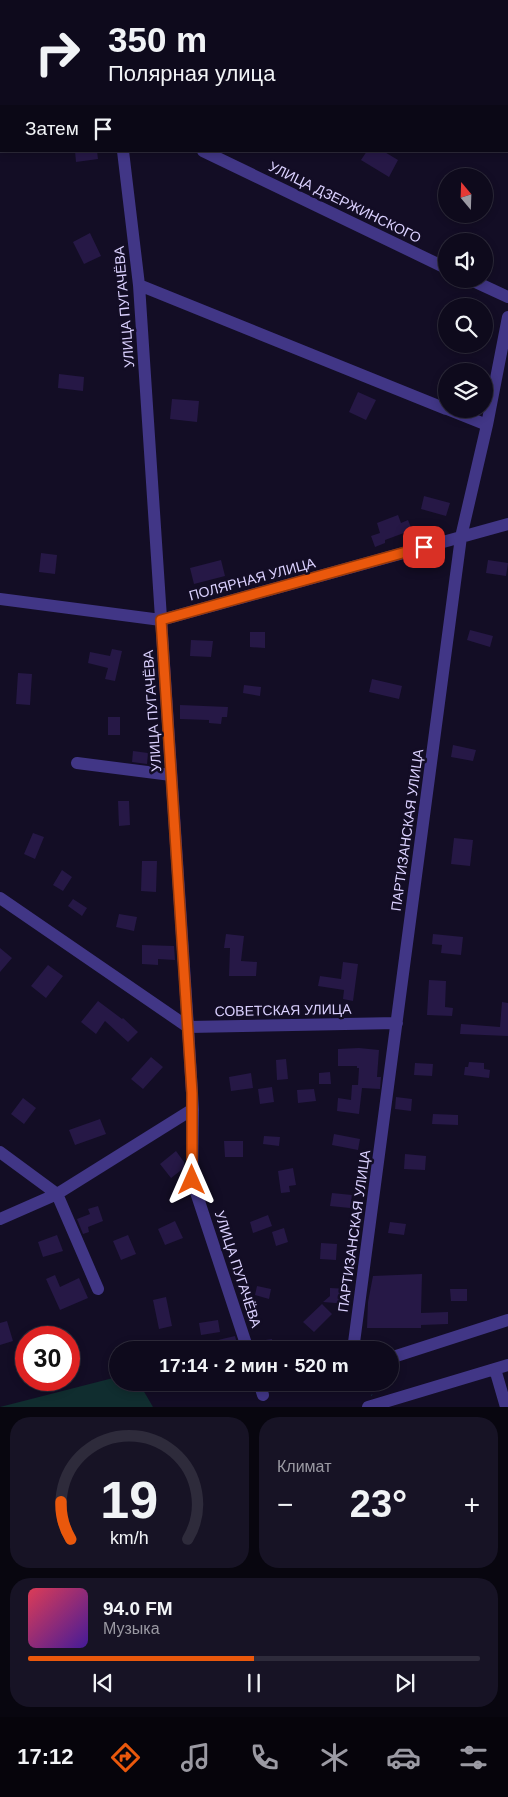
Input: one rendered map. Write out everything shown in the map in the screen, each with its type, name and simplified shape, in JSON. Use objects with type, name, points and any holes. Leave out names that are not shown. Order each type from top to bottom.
[{"type":"street","name":"УЛИЦА ПУГАЧЁВА","points":[[123,152],[139,285],[193,1109],[192,1180],[245,1341]]},
{"type":"street","name":"УЛИЦА ДЗЕРЖИНСКОГО","points":[[205,152],[438,264]]},
{"type":"street","points":[[139,285],[438,406]]},
{"type":"street","points":[[488,288],[508,297]]},
{"type":"street","name":"ПАРТИЗАНСКАЯ УЛИЦА","points":[[354,1341],[461,537],[487,425],[508,317]]},
{"type":"street","points":[[469,418],[487,425]]},
{"type":"street","name":"ПОЛЯРНАЯ УЛИЦА","points":[[0,599],[161,620],[508,524]]},
{"type":"street","points":[[77,763],[171,775]]},
{"type":"street","points":[[0,898],[188,1027]]},
{"type":"street","name":"СОВЕТСКАЯ УЛИЦА","points":[[188,1027],[397,1022]]},
{"type":"street","points":[[0,1219],[57,1194],[193,1109]]},
{"type":"street","points":[[0,1152],[57,1194],[98,1289]]},
{"type":"street","points":[[399,1355],[508,1320]]},
{"type":"street","points":[[368,1407],[508,1365]]},
{"type":"street","points":[[495,1369],[506,1407]]},
{"type":"green space","points":[[109,1379],[109,1391],[144,1391],[153,1407],[0,1407],[62,1391],[80,1391],[80,1386]]},
{"type":"building","points":[[75,152],[97,152],[98,159],[76,162]]},
{"type":"building","points":[[366,152],[385,152],[398,160],[389,177],[361,160]]},
{"type":"building","points":[[90,233],[101,256],[84,264],[73,242]]},
{"type":"building","points":[[59,374],[84,377],[83,391],[58,388]]},
{"type":"building","points":[[358,392],[376,400],[366,420],[349,412]]},
{"type":"building","points":[[172,399],[199,401],[197,422],[170,419]]},
{"type":"building","points":[[424,496],[450,503],[446,516],[421,509]]},
{"type":"building","points":[[398,515],[401,523],[408,520],[412,530],[385,540],[385,543],[375,547],[371,536],[380,533],[377,523]]},
{"type":"building","points":[[41,553],[57,555],[55,574],[39,572]]},
{"type":"building","points":[[221,560],[225,576],[194,584],[190,568]]},
{"type":"building","points":[[488,560],[508,563],[506,576],[486,573]]},
{"type":"building","points":[[470,630],[493,636],[490,647],[467,640]]},
{"type":"building","points":[[250,632],[265,632],[265,648],[250,647]]},
{"type":"building","points":[[191,640],[213,641],[211,657],[190,656]]},
{"type":"building","points":[[112,649],[122,651],[115,681],[105,679],[108,668],[88,663],[90,652],[110,656]]},
{"type":"building","points":[[18,673],[32,674],[30,705],[16,704]]},
{"type":"building","points":[[372,679],[402,686],[399,699],[369,692]]},
{"type":"building","points":[[244,685],[261,687],[260,696],[243,693]]},
{"type":"building","points":[[180,705],[228,707],[227,717],[222,717],[221,724],[209,723],[209,720],[180,719]]},
{"type":"building","points":[[108,717],[120,717],[120,735],[108,735]]},
{"type":"building","points":[[453,745],[476,750],[473,761],[451,757]]},
{"type":"building","points":[[133,751],[148,753],[147,764],[132,762]]},
{"type":"building","points":[[118,801],[129,801],[130,825],[119,826]]},
{"type":"building","points":[[33,833],[44,837],[35,859],[24,854]]},
{"type":"building","points":[[454,838],[473,840],[470,866],[451,864]]},
{"type":"building","points":[[142,861],[157,861],[156,892],[141,891]]},
{"type":"building","points":[[62,870],[72,877],[63,891],[53,885]]},
{"type":"building","points":[[73,899],[87,908],[82,916],[68,906]]},
{"type":"building","points":[[119,914],[137,917],[134,931],[116,927]]},
{"type":"building","points":[[226,934],[244,936],[241,961],[257,962],[256,976],[229,976],[230,948],[224,948]]},
{"type":"building","points":[[433,934],[463,937],[461,955],[441,953],[442,945],[432,944]]},
{"type":"building","points":[[142,945],[174,946],[175,960],[158,959],[158,965],[142,964]]},
{"type":"building","points":[[0,948],[12,958],[0,972]]},
{"type":"building","points":[[343,962],[358,964],[353,1001],[343,999],[344,990],[318,986],[320,976],[341,979]]},
{"type":"building","points":[[48,965],[63,976],[46,998],[31,986]]},
{"type":"building","points":[[429,980],[446,981],[445,1007],[453,1008],[452,1016],[427,1015]]},
{"type":"building","points":[[98,1001],[123,1018],[138,1032],[128,1042],[105,1021],[96,1034],[81,1022]]},
{"type":"building","points":[[502,1002],[508,1003],[508,1036],[460,1034],[461,1024],[500,1027]]},
{"type":"building","points":[[359,1048],[379,1050],[377,1077],[381,1077],[380,1089],[362,1088],[359,1114],[337,1111],[338,1098],[351,1100],[352,1085],[358,1085],[359,1068],[357,1066],[338,1066],[338,1049]]},
{"type":"building","points":[[151,1057],[163,1067],[143,1089],[131,1079]]},
{"type":"building","points":[[286,1059],[288,1079],[277,1080],[276,1060]]},
{"type":"building","points":[[469,1062],[484,1063],[484,1069],[490,1070],[489,1078],[464,1075],[465,1067],[468,1067]]},
{"type":"building","points":[[415,1063],[433,1064],[432,1076],[414,1075]]},
{"type":"building","points":[[330,1072],[331,1084],[319,1084],[319,1073]]},
{"type":"building","points":[[251,1073],[253,1088],[231,1091],[229,1077]]},
{"type":"building","points":[[272,1087],[274,1102],[260,1104],[258,1089]]},
{"type":"building","points":[[314,1089],[316,1101],[298,1103],[297,1090]]},
{"type":"building","points":[[396,1097],[412,1099],[411,1111],[395,1109]]},
{"type":"building","points":[[23,1098],[36,1108],[24,1124],[11,1114]]},
{"type":"building","points":[[433,1114],[458,1115],[458,1125],[432,1124]]},
{"type":"building","points":[[100,1119],[106,1134],[75,1145],[69,1130]]},
{"type":"building","points":[[334,1134],[360,1139],[358,1150],[332,1145]]},
{"type":"building","points":[[264,1136],[280,1137],[279,1146],[263,1144]]},
{"type":"building","points":[[224,1141],[243,1141],[243,1157],[225,1157]]},
{"type":"building","points":[[176,1151],[184,1162],[184,1168],[171,1178],[160,1164]]},
{"type":"building","points":[[405,1154],[426,1156],[425,1170],[404,1169]]},
{"type":"building","points":[[293,1168],[296,1185],[289,1186],[290,1192],[281,1193],[278,1171]]},
{"type":"building","points":[[332,1193],[352,1195],[350,1208],[330,1206]]},
{"type":"building","points":[[98,1206],[103,1221],[88,1227],[89,1232],[83,1234],[77,1219],[90,1214],[88,1209]]},
{"type":"building","points":[[268,1215],[272,1226],[253,1233],[250,1222]]},
{"type":"building","points":[[175,1221],[183,1238],[165,1245],[158,1229]]},
{"type":"building","points":[[390,1222],[406,1224],[404,1235],[388,1233]]},
{"type":"building","points":[[284,1228],[288,1242],[276,1246],[272,1232]]},
{"type":"building","points":[[57,1235],[63,1251],[43,1257],[38,1242]]},
{"type":"building","points":[[128,1235],[136,1254],[121,1260],[113,1241]]},
{"type":"building","points":[[321,1243],[337,1244],[336,1260],[320,1259]]},
{"type":"building","points":[[422,1274],[421,1313],[448,1312],[448,1324],[421,1325],[421,1328],[367,1328],[368,1302],[373,1276]]},
{"type":"building","points":[[55,1275],[60,1287],[79,1278],[88,1298],[60,1310],[46,1279]]},
{"type":"building","points":[[257,1286],[271,1289],[269,1299],[255,1295]]},
{"type":"building","points":[[330,1288],[349,1289],[348,1304],[323,1302],[330,1296]]},
{"type":"building","points":[[450,1289],[467,1289],[467,1301],[451,1301]]},
{"type":"building","points":[[166,1297],[172,1326],[159,1329],[153,1300]]},
{"type":"building","points":[[322,1304],[332,1314],[314,1332],[303,1322]]},
{"type":"building","points":[[218,1320],[220,1332],[201,1335],[199,1323]]},
{"type":"building","points":[[7,1321],[13,1341],[0,1345],[0,1323]]},
{"type":"building","points":[[235,1336],[236,1341],[218,1341]]},
{"type":"route","points":[[192,1180],[193,1109],[161,620],[424,547]]}]
